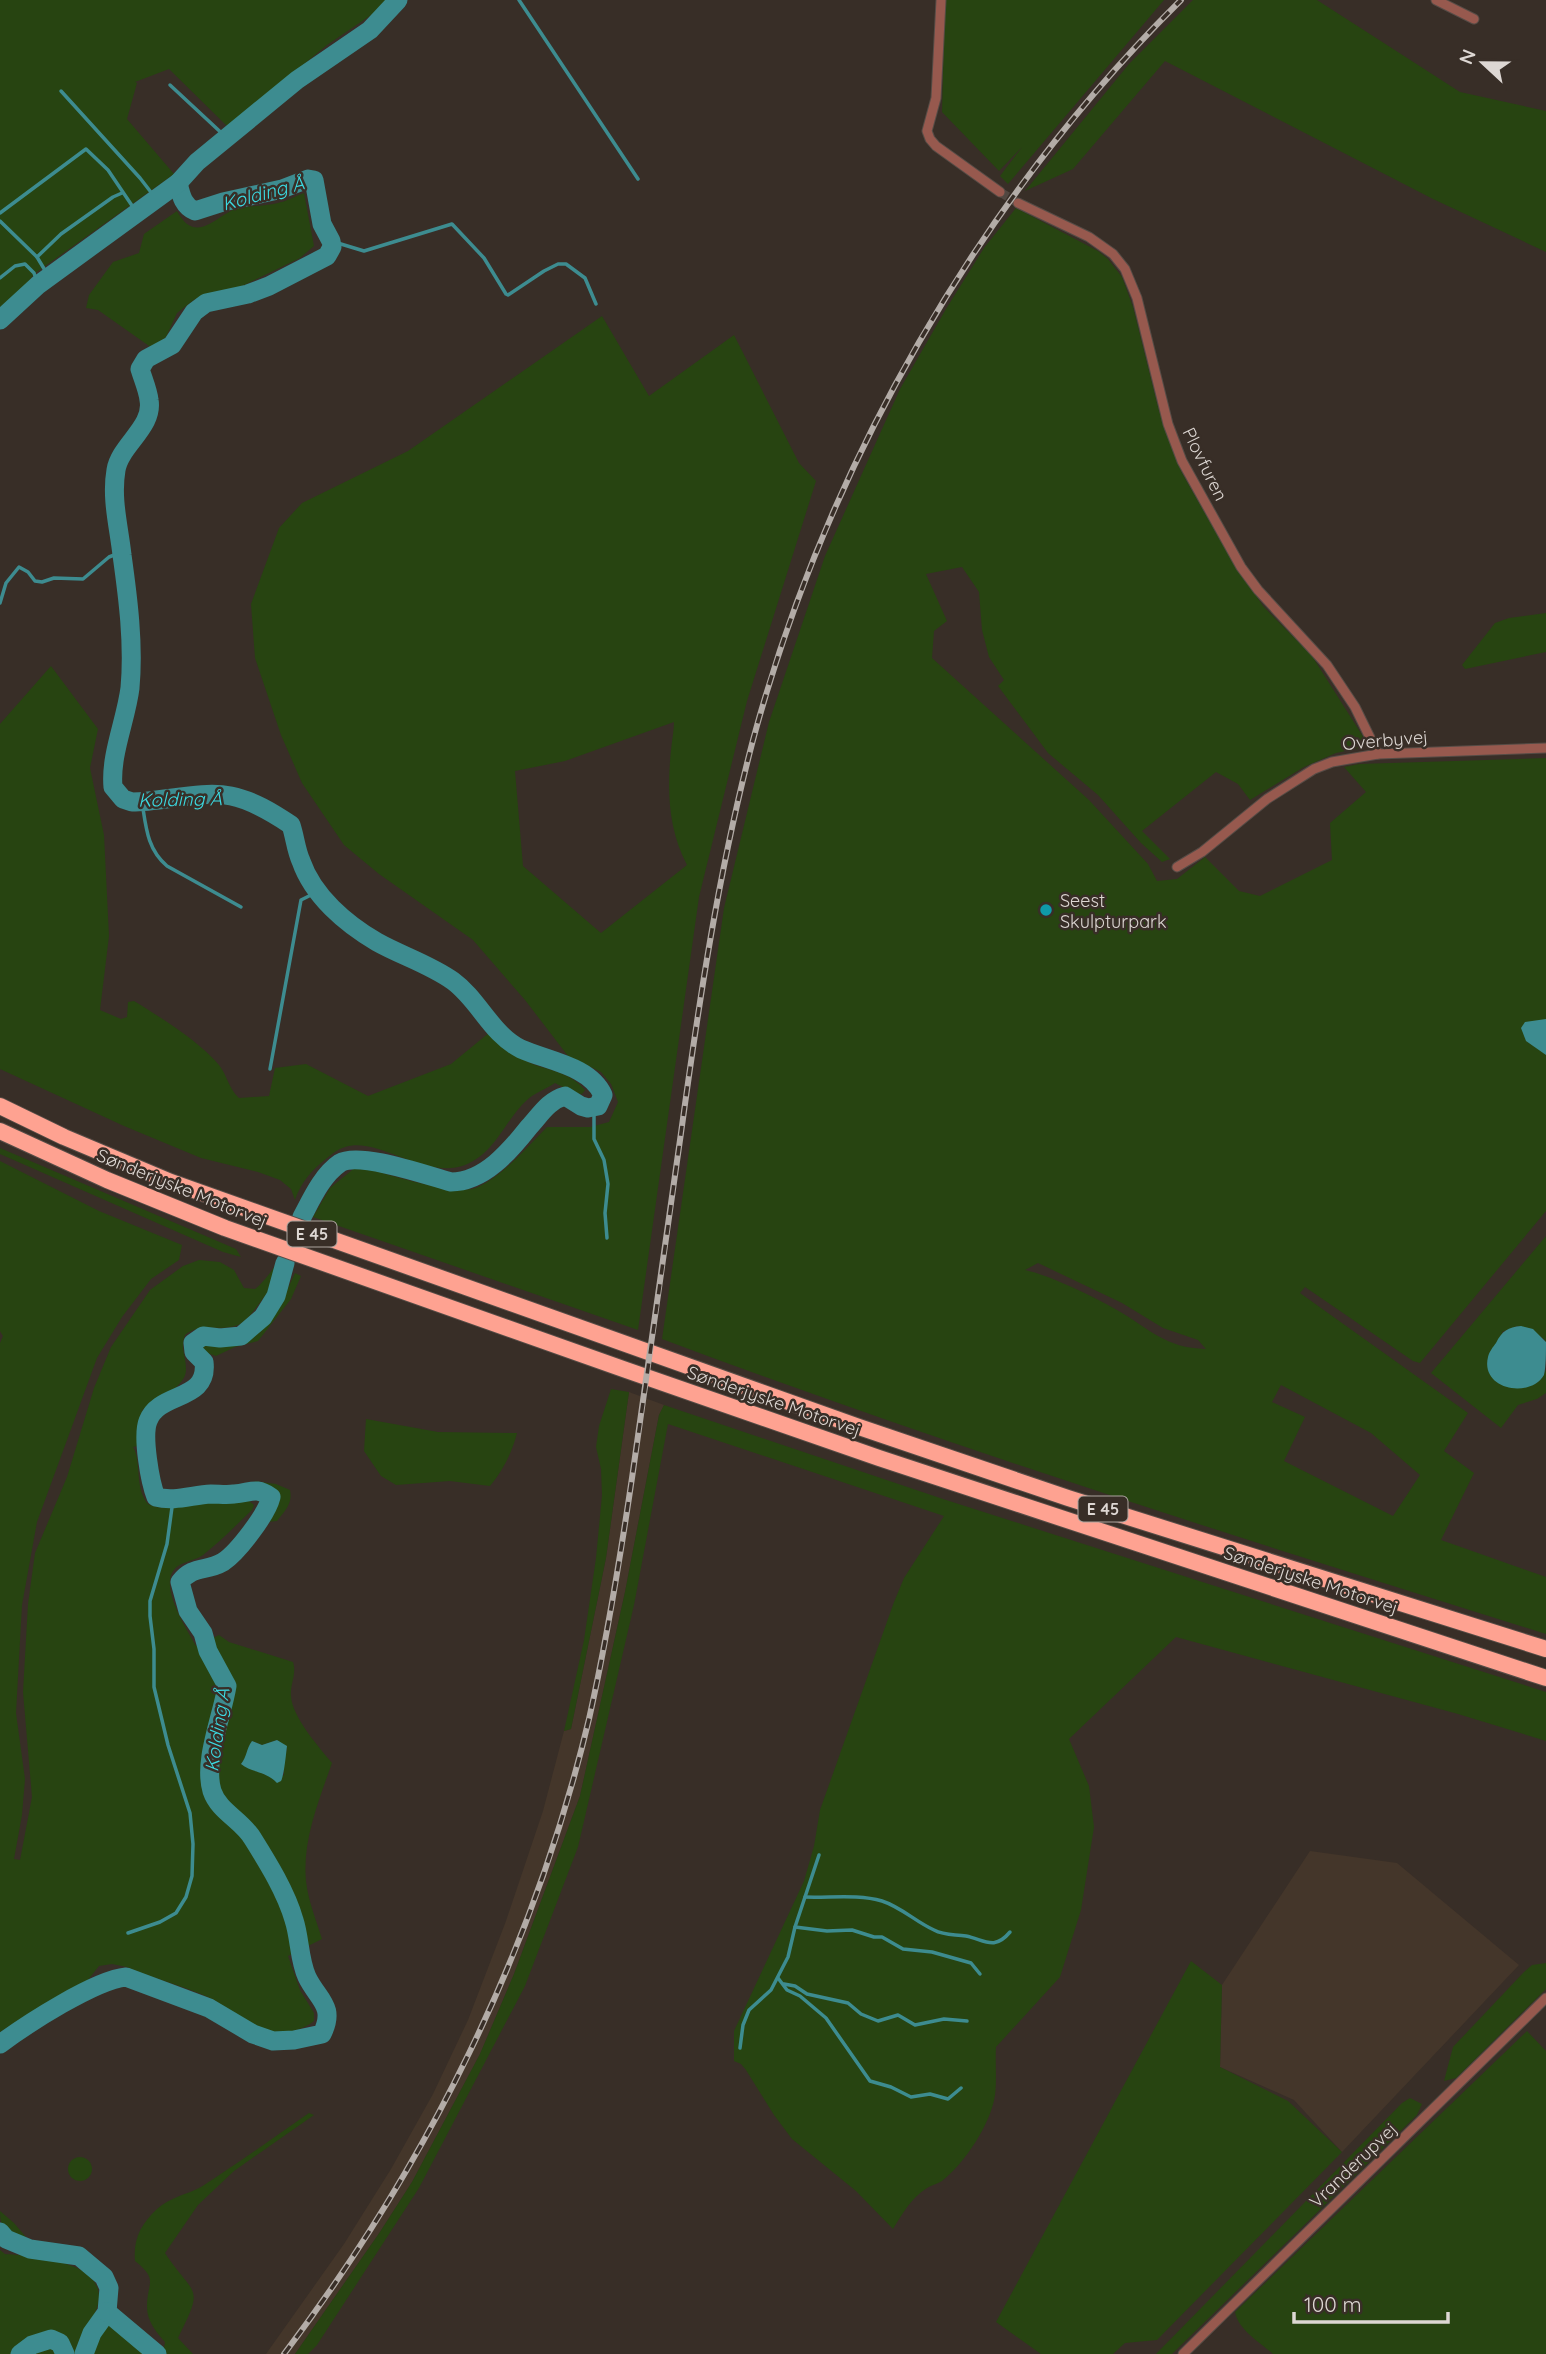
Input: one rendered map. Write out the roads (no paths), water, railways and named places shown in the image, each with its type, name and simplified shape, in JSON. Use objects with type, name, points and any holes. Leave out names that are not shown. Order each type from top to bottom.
[{"type":"highway","name":"Sønderjyske Motorvej","points":[[0,1105],[64,1137],[172,1182],[859,1427],[1068,1498],[1546,1649]]},
{"type":"highway","name":"Sønderjyske Motorvej","points":[[0,1131],[107,1180],[225,1228],[637,1374],[879,1458],[1546,1678]]},
{"type":"street","points":[[941,0],[936,98],[928,131],[930,139],[1000,192]]},
{"type":"street","points":[[1436,0],[1474,19]]},
{"type":"street","points":[[1458,10],[1462,0]]},
{"type":"street","name":"Plovfuren","points":[[1018,203],[1089,237],[1113,254],[1125,269],[1137,298],[1168,424],[1182,461],[1241,567],[1258,590],[1327,665],[1354,707],[1378,754]]},
{"type":"street","name":"Overbyvej","points":[[1177,867],[1202,852],[1267,799],[1314,769],[1347,758],[1378,754],[1546,748]]},
{"type":"street","name":"Vranderupvej","points":[[1183,2354],[1546,1998]]},
{"type":"water","points":[[1546,1019],[1546,1055],[1526,1041],[1521,1028],[1525,1022]]},
{"type":"water","points":[[1521,1326],[1533,1329],[1546,1342],[1546,1364],[1544,1375],[1537,1382],[1518,1389],[1499,1384],[1491,1377],[1488,1357],[1503,1333]]},
{"type":"water","points":[[277,1740],[287,1746],[281,1781],[277,1783],[241,1764],[252,1741],[262,1745]]},
{"type":"waterway","name":"Kolding Å","points":[[0,320],[38,285],[178,183],[197,162],[297,80],[370,30],[398,0]]},
{"type":"waterway","points":[[519,0],[638,179]]},
{"type":"waterway","points":[[170,85],[228,139]]},
{"type":"waterway","points":[[61,91],[157,200]]},
{"type":"waterway","points":[[0,213],[86,149],[108,170],[137,213]]},
{"type":"waterway","name":"Kolding Å","points":[[178,183],[185,203],[195,211],[282,189],[308,179],[314,180],[322,224],[332,247],[327,256],[269,286],[248,294],[206,303],[194,312],[172,345],[146,359],[140,369],[148,392],[147,419],[119,461],[115,481],[131,655],[130,688],[116,750],[113,787],[123,799],[132,802],[207,794],[231,796],[277,816],[291,825],[306,874],[322,897],[342,918],[377,942],[453,981],[511,1043],[578,1071],[597,1085],[603,1095],[598,1106],[588,1108],[565,1096],[554,1101],[495,1163],[463,1181],[451,1182],[377,1162],[349,1160],[340,1163],[322,1181],[302,1217]]},
{"type":"waterway","points":[[37,257],[61,234],[122,193]]},
{"type":"waterway","points":[[0,221],[37,257],[49,277]]},
{"type":"waterway","points":[[331,241],[364,251],[452,224],[484,258],[506,294],[544,271],[558,264],[566,264],[585,278],[596,304]]},
{"type":"waterway","points":[[0,278],[15,266],[25,264],[34,273],[38,285]]},
{"type":"waterway","points":[[0,603],[6,583],[19,567],[28,572],[35,581],[54,578],[83,579],[109,557],[122,552]]},
{"type":"waterway","points":[[142,802],[148,837],[160,859],[167,866],[241,907]]},
{"type":"waterway","points":[[270,1069],[301,900],[317,892]]},
{"type":"waterway","points":[[594,1107],[594,1139],[604,1160],[608,1184],[605,1213],[607,1238]]},
{"type":"waterway","name":"Kolding Å","points":[[0,2044],[80,1994],[126,1977],[209,2008],[253,2034],[273,2041],[322,2034],[326,2024],[326,2010],[304,1970],[291,1909],[281,1888],[248,1832],[220,1805],[212,1791],[211,1753],[227,1686],[208,1651],[203,1633],[188,1611],[180,1582],[190,1573],[217,1565],[229,1557],[244,1542],[271,1497],[257,1491],[176,1499],[156,1497],[146,1448],[146,1428],[154,1411],[199,1384],[204,1362],[194,1352],[193,1343],[203,1336],[241,1336],[263,1317],[276,1296],[285,1263]]},
{"type":"waterway","points":[[128,1933],[160,1922],[176,1913],[186,1897],[192,1876],[190,1813],[168,1745],[154,1687],[154,1649],[150,1616],[150,1601],[167,1544],[173,1500]]},
{"type":"waterway","points":[[740,2048],[743,2025],[749,2010],[771,1990],[788,1957],[819,1855]]},
{"type":"waterway","points":[[805,1897],[854,1897],[882,1901],[938,1932],[989,1943],[999,1941],[1010,1932]]},
{"type":"waterway","points":[[795,1927],[827,1931],[852,1930],[882,1937],[903,1949],[932,1952],[971,1963],[980,1974]]},
{"type":"waterway","points":[[778,1978],[787,1990],[800,1996],[826,2018],[870,2081],[911,2097],[930,2094],[948,2099],[961,2088]]},
{"type":"waterway","points":[[784,1984],[795,1986],[807,1994],[848,2003],[861,2014],[878,2021],[898,2015],[915,2025],[944,2019],[967,2021]]},
{"type":"waterway","name":"Kolding Å","points":[[0,2232],[6,2239],[30,2249],[79,2256],[104,2277],[109,2288],[107,2312],[92,2333],[84,2354]]},
{"type":"waterway","points":[[107,2312],[157,2354]]},
{"type":"waterway","name":"Kolding Å","points":[[20,2354],[32,2345],[51,2339],[60,2343],[65,2354]]},
{"type":"tunnel","points":[[1000,192],[1018,203]]},
{"type":"railway","points":[[284,2354],[336,2282],[384,2208],[429,2131],[470,2052],[506,1972],[566,1805],[589,1719],[618,1569],[711,935],[753,740],[784,638],[823,537],[868,438],[919,342],[976,250],[1039,161],[1108,78],[1181,0]]},
{"type":"place","name":"Seest Skulpturpark","points":[[1046,910]]}]
